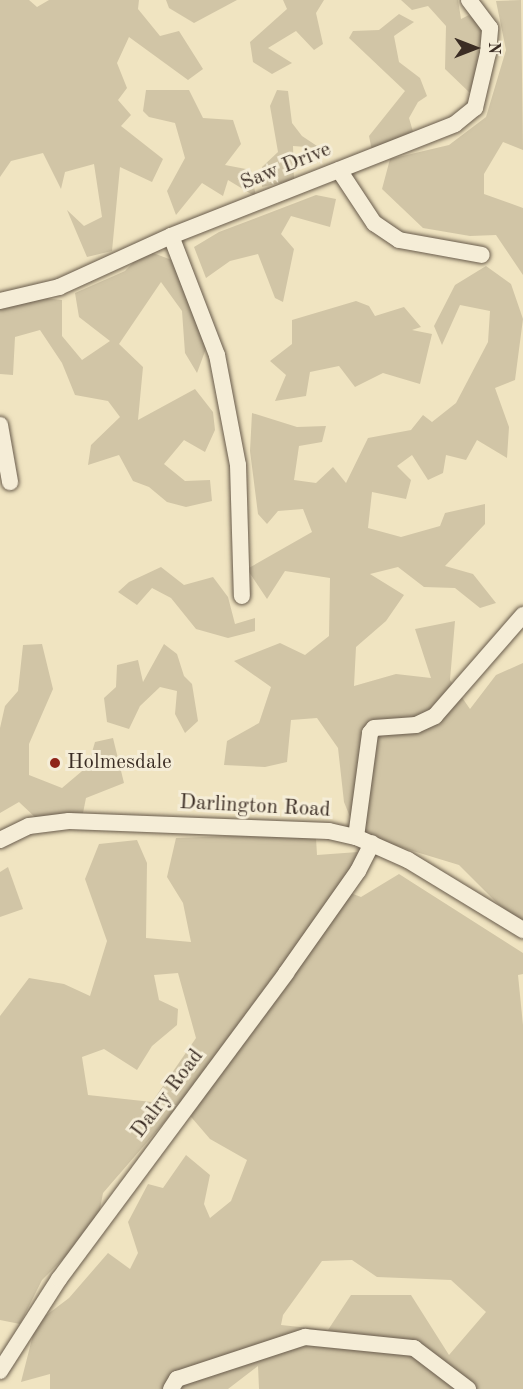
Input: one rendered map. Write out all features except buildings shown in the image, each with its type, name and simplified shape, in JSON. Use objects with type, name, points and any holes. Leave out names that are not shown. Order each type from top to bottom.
[{"type":"street","name":"Saw Drive","points":[[0,302],[58,287],[171,236],[455,124],[475,108],[483,83],[490,28],[469,0]]},
{"type":"street","points":[[339,170],[374,223],[399,240],[482,255]]},
{"type":"street","points":[[171,236],[219,366],[240,484],[242,596]]},
{"type":"street","points":[[0,425],[10,482]]},
{"type":"street","name":"Dalry Road","points":[[0,1371],[59,1279],[358,872],[364,840],[370,733],[379,726],[416,725],[435,716],[523,615]]},
{"type":"street","name":"Darlington Road","points":[[0,840],[29,826],[69,821],[247,826],[329,831],[364,840],[408,860],[523,930]]},
{"type":"street","points":[[171,1389],[177,1379],[306,1337],[414,1348],[468,1389]]},
{"type":"shaded area","points":[[0,0],[29,0],[37,7],[49,0],[139,0],[138,9],[160,36],[179,31],[203,69],[188,80],[129,37],[117,63],[127,88],[118,100],[131,115],[121,126],[163,159],[152,182],[120,167],[112,251],[87,257],[67,210],[84,226],[102,217],[94,164],[65,172],[61,189],[43,153],[11,161],[0,177]]},
{"type":"shaded area","points":[[166,0],[237,0],[194,23],[169,8]]},
{"type":"shaded area","points":[[283,0],[324,0],[316,13],[323,44],[314,50],[296,31],[268,48],[292,63],[272,74],[253,62],[250,42],[287,9]]},
{"type":"shaded area","points":[[401,0],[458,0],[461,19],[469,15],[492,35],[480,47],[479,73],[470,93],[445,69],[446,26],[428,6],[412,10]]},
{"type":"shaded area","points":[[521,0],[523,150],[503,142],[484,174],[484,194],[523,208],[523,275],[496,235],[470,236],[423,228],[382,189],[390,159],[449,145],[486,117],[506,50],[496,1]]},
{"type":"shaded area","points":[[399,14],[414,22],[394,36],[399,62],[420,78],[427,96],[418,102],[409,118],[414,135],[372,151],[369,136],[405,91],[349,38],[353,31],[379,30]]},
{"type":"shaded area","points":[[146,90],[189,90],[203,118],[233,120],[241,144],[225,165],[251,170],[256,197],[228,180],[223,196],[202,183],[176,215],[167,191],[185,158],[175,123],[149,117],[143,111]]},
{"type":"shaded area","points":[[277,90],[288,91],[292,123],[302,136],[320,148],[293,146],[294,180],[262,187],[262,167],[278,152],[270,106]]},
{"type":"shaded area","points":[[316,195],[336,199],[330,227],[291,216],[281,234],[294,249],[283,302],[275,298],[258,254],[230,261],[206,278],[194,247],[219,232]]},
{"type":"shaded area","points":[[145,250],[188,266],[211,335],[197,373],[185,353],[182,311],[161,282],[119,344],[143,367],[138,420],[195,389],[213,412],[215,430],[205,452],[184,440],[164,464],[185,481],[210,480],[212,501],[186,507],[167,502],[149,487],[133,481],[119,455],[88,465],[91,445],[120,417],[108,401],[75,395],[62,363],[40,330],[15,337],[13,375],[0,374],[0,306],[35,297],[62,300],[62,336],[82,360],[110,341],[79,317],[75,293],[125,271]]},
{"type":"shaded area","points":[[486,266],[511,284],[523,319],[515,380],[495,388],[509,427],[507,458],[477,440],[466,460],[446,455],[443,473],[428,480],[412,455],[397,466],[411,480],[406,499],[372,492],[368,528],[401,537],[440,526],[445,513],[485,504],[485,524],[445,566],[473,574],[496,603],[480,608],[455,588],[424,587],[398,567],[370,574],[404,595],[386,621],[356,647],[354,686],[396,674],[431,678],[415,629],[455,621],[450,680],[470,709],[496,675],[523,663],[523,922],[498,904],[459,865],[357,834],[344,802],[338,748],[317,718],[291,720],[287,762],[265,767],[224,765],[227,741],[259,723],[271,687],[234,661],[280,643],[305,655],[329,636],[330,578],[285,571],[267,599],[247,569],[312,532],[303,509],[278,511],[267,524],[258,514],[250,451],[252,413],[297,427],[326,426],[322,442],[299,446],[294,480],[316,483],[333,467],[346,483],[368,438],[411,430],[423,415],[432,422],[456,403],[488,342],[490,311],[460,305],[442,345],[434,326],[455,285]]},
{"type":"shaded area","points":[[356,301],[369,306],[375,316],[404,307],[421,327],[412,330],[432,334],[420,384],[383,373],[355,387],[339,366],[310,372],[306,396],[275,401],[286,375],[270,361],[292,344],[292,320]]},
{"type":"shaded area","points":[[161,567],[184,585],[213,577],[228,597],[235,624],[255,618],[255,631],[228,638],[196,629],[171,598],[152,588],[137,605],[118,592],[129,582]]},
{"type":"shaded area","points":[[42,644],[53,689],[29,744],[29,775],[62,788],[88,766],[95,742],[113,738],[124,783],[86,798],[83,813],[37,819],[19,802],[0,813],[0,728],[5,706],[18,691],[23,645]]},
{"type":"shaded area","points":[[164,644],[177,654],[184,676],[192,684],[198,721],[185,733],[175,714],[177,691],[160,687],[140,706],[129,729],[107,722],[104,698],[116,687],[117,665],[138,660],[143,682]]},
{"type":"shaded area","points":[[230,836],[316,838],[317,855],[358,852],[345,891],[361,897],[399,874],[523,953],[523,974],[518,975],[523,1025],[523,1389],[259,1389],[258,1366],[228,1389],[50,1389],[50,1374],[21,1382],[36,1323],[69,1298],[108,1253],[130,1269],[138,1253],[128,1222],[148,1184],[163,1188],[186,1155],[210,1175],[204,1204],[210,1218],[231,1201],[247,1160],[210,1139],[180,1104],[103,1193],[97,1225],[42,1280],[20,1324],[0,1320],[0,1016],[29,978],[64,984],[90,996],[107,941],[85,879],[99,844],[137,840],[147,863],[146,938],[191,942],[183,903],[167,877],[176,838]],"holes":[[[178,973],[196,1038],[152,1102],[88,1095],[82,1057],[104,1049],[137,1070],[152,1046],[177,1025],[178,1009],[159,1000],[154,975]],[[352,1260],[377,1277],[451,1280],[486,1312],[449,1355],[411,1295],[351,1295],[328,1330],[281,1325],[283,1315],[322,1261]]]},
{"type":"shaded area","points":[[8,867],[23,909],[0,917],[0,872]]},
{"type":"place","name":"Holmesdale","points":[[55,763]]}]
